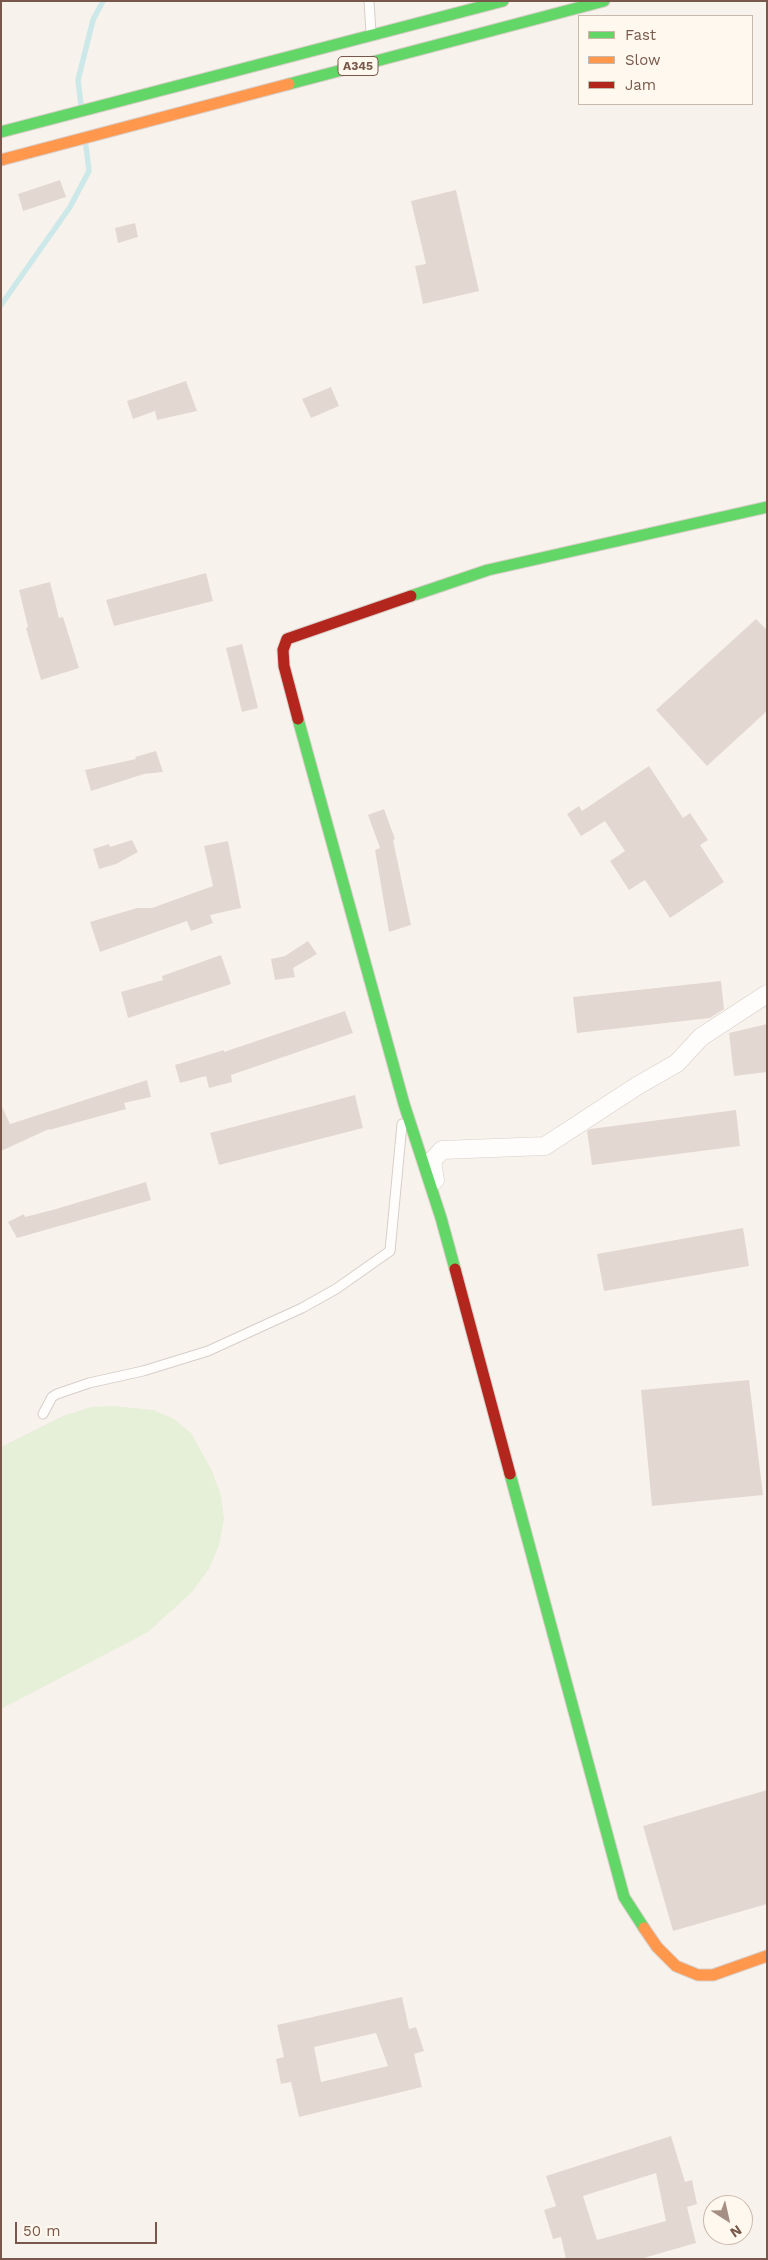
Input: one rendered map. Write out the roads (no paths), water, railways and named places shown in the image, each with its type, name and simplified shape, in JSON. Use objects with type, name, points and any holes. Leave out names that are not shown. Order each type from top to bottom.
[{"type":"main road","name":"A345","points":[[1,160],[604,1]]},
{"type":"main road","name":"A345","points":[[1,132],[496,2]]},
{"type":"main road","points":[[767,507],[488,570],[337,620],[287,639],[283,650],[284,666],[404,1104],[441,1218],[624,1897],[657,1947],[676,1966],[698,1974],[713,1975],[767,1956]]},
{"type":"street","points":[[441,1218],[432,1161],[442,1150],[545,1146],[637,1086],[677,1063],[701,1037],[767,994]]},
{"type":"lane","points":[[369,1],[372,36]]},
{"type":"lane","points":[[43,1414],[52,1397],[56,1394],[89,1383],[143,1371],[208,1351],[302,1308],[336,1289],[390,1251],[404,1104]]},
{"type":"waterway","points":[[81,105],[78,80],[93,20],[103,1]]},
{"type":"waterway","points":[[1,305],[70,207],[89,171],[86,146]]}]
